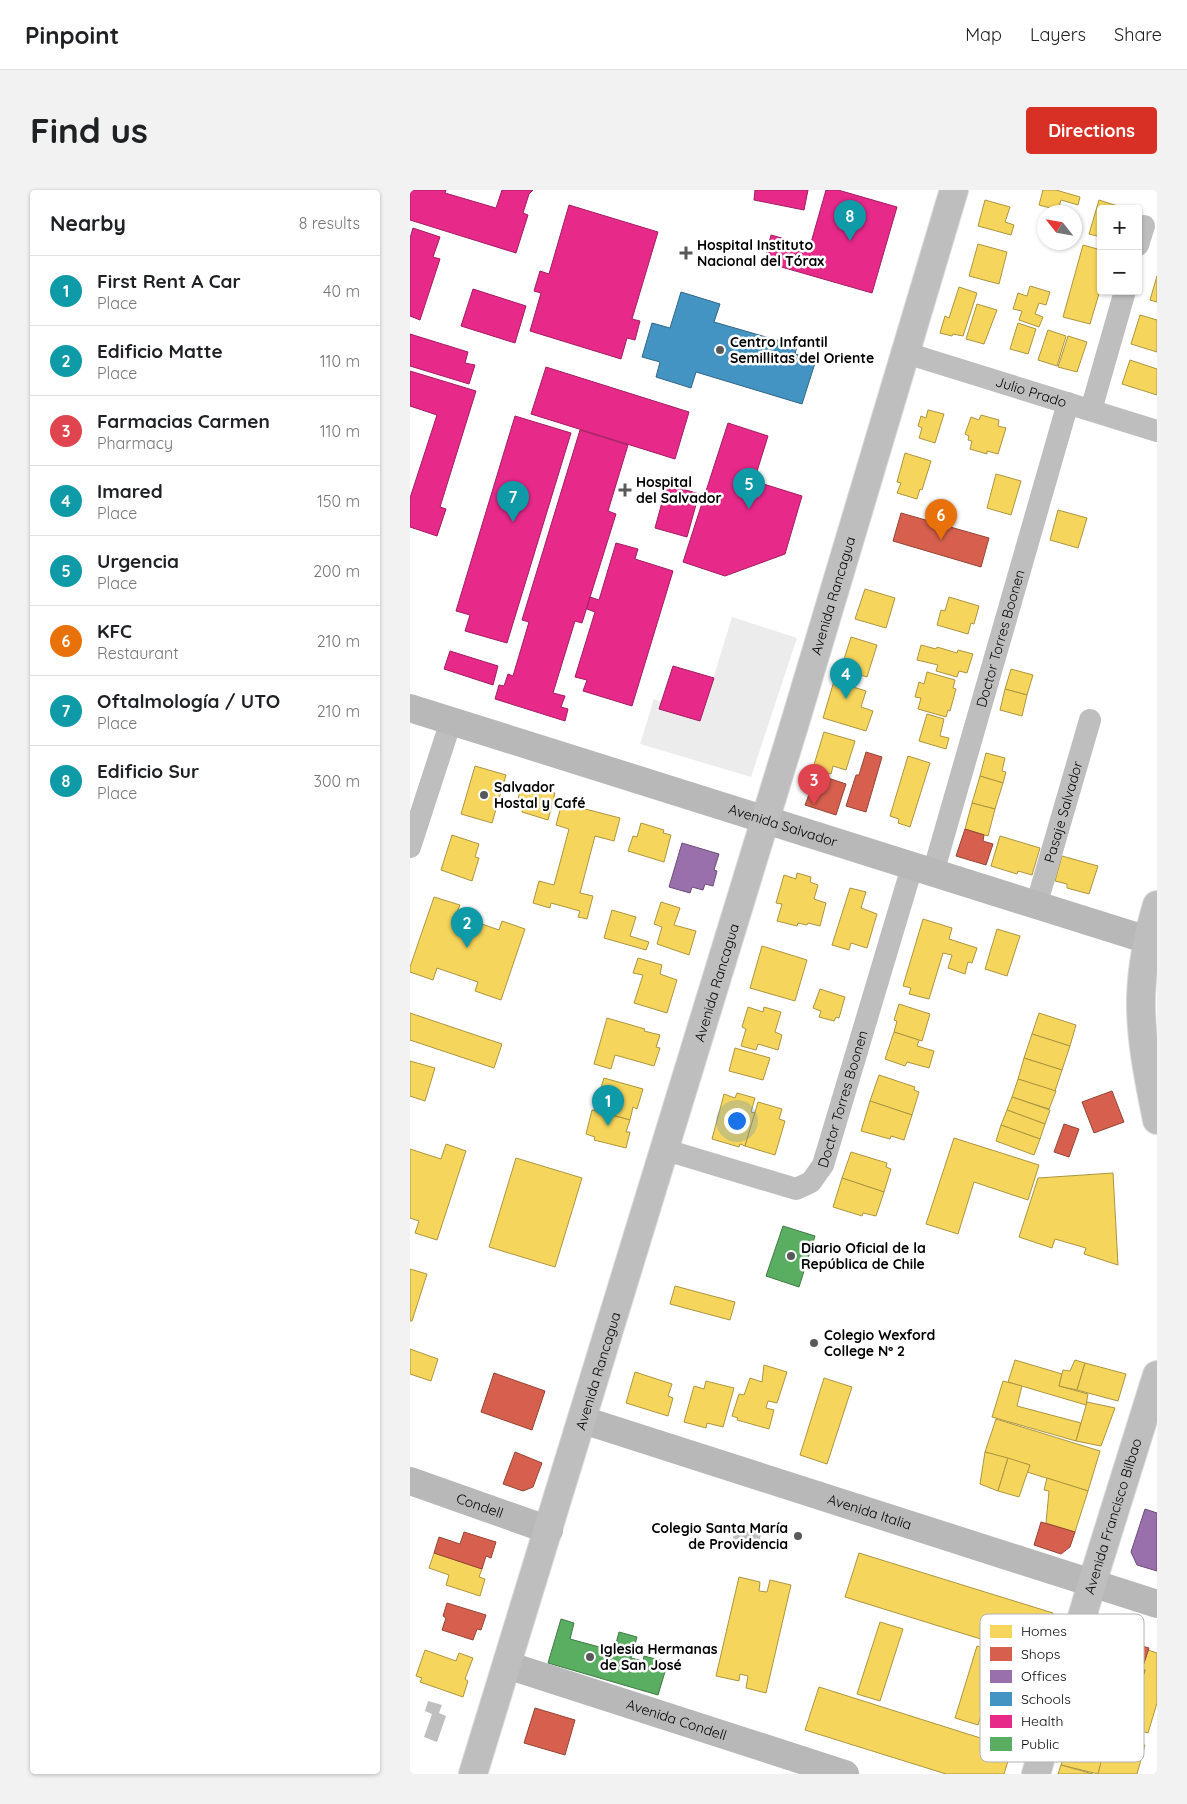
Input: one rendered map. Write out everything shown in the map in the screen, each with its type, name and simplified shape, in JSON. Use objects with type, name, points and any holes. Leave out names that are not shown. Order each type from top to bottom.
[{"type":"main road","name":"Avenida Rancagua","points":[[473,1774],[666,1150],[954,190]]},
{"type":"main road","points":[[1157,905],[1153,942],[1141,998],[1147,1068],[1157,1120]]},
{"type":"main road","name":"Avenida Francisco Bilbao","points":[[1083,1614],[1157,1375]]},
{"type":"main road","name":"Avenida Francisco Bilbao","points":[[1036,1774],[1040,1762]]},
{"type":"street","points":[[1091,410],[1124,295]]},
{"type":"street","name":"Julio Prado","points":[[906,353],[1157,431]]},
{"type":"street","name":"Doctor Torres Boonen","points":[[666,1150],[796,1189],[811,1182],[823,1164],[923,870],[1068,404]]},
{"type":"street","name":"Avenida Salvador","points":[[410,708],[1153,942]]},
{"type":"street","name":"Pasaje Salvador","points":[[1036,906],[1090,720]]},
{"type":"street","points":[[410,848],[451,721]]},
{"type":"street","name":"Avenida Italia","points":[[584,1420],[1157,1604]]},
{"type":"street","name":"Condell","points":[[410,1481],[549,1530]]},
{"type":"street","name":"Avenida Condell","points":[[507,1665],[845,1774]]},
{"type":"shaded area","points":[[732,617],[797,638],[751,777],[640,744],[654,699],[662,702],[660,709],[700,721]]},
{"type":"shaded area","points":[[735,1528],[761,1535],[757,1549],[732,1543]]},
{"type":"shaded area","points":[[428,1701],[442,1705],[439,1713],[446,1716],[437,1742],[424,1737],[432,1714],[425,1711]]},
{"type":"building: Homes","points":[[1043,190],[1056,190],[1080,197],[1078,205],[1061,200],[1060,205],[1039,205]]},
{"type":"building: Homes","points":[[985,200],[1010,207],[1005,222],[1014,225],[1011,235],[978,226]]},
{"type":"building: Homes","points":[[1099,200],[1115,205],[1098,205]]},
{"type":"building: Homes","points":[[1097,207],[1097,236],[1089,234]]},
{"type":"building: Homes","points":[[978,244],[1007,252],[999,284],[969,276]]},
{"type":"building: Homes","points":[[1083,245],[1097,249],[1097,295],[1099,295],[1090,324],[1063,317]]},
{"type":"building: Homes","points":[[1157,276],[1157,302],[1150,300]]},
{"type":"building: Homes","points":[[1030,286],[1050,292],[1046,305],[1039,303],[1035,314],[1043,317],[1039,327],[1019,320],[1022,311],[1013,309],[1018,293],[1027,296]]},
{"type":"building: Homes","points":[[959,287],[977,293],[963,336],[940,333],[945,316],[949,318]]},
{"type":"building: Homes","points":[[977,304],[997,310],[984,344],[966,339]]},
{"type":"building: Homes","points":[[1140,315],[1157,320],[1157,352],[1131,344]]},
{"type":"building: Homes","points":[[1018,323],[1036,329],[1028,354],[1010,349]]},
{"type":"building: Homes","points":[[1048,330],[1066,336],[1057,366],[1038,360]]},
{"type":"building: Homes","points":[[1068,336],[1087,342],[1077,372],[1058,367]]},
{"type":"building: Homes","points":[[1130,360],[1157,369],[1157,395],[1122,384]]},
{"type":"building: Homes","points":[[928,410],[944,414],[935,443],[919,438],[922,428],[918,426],[921,416],[926,418]]},
{"type":"building: Homes","points":[[981,415],[999,420],[998,426],[1006,428],[998,454],[987,451],[987,454],[970,449],[972,441],[968,440],[969,436],[965,434],[971,417],[979,420]]},
{"type":"building: Homes","points":[[905,453],[931,461],[922,490],[920,489],[917,499],[897,493],[901,483],[897,482]]},
{"type":"building: Homes","points":[[996,474],[1021,481],[1011,515],[987,508]]},
{"type":"building: Homes","points":[[1058,510],[1087,518],[1078,548],[1050,540]]},
{"type":"building: Homes","points":[[865,589],[895,598],[886,628],[855,619]]},
{"type":"building: Homes","points":[[949,597],[979,606],[974,624],[971,623],[968,634],[937,625],[941,610],[945,611]]},
{"type":"building: Homes","points":[[851,637],[877,645],[867,677],[841,669]]},
{"type":"building: Homes","points":[[921,645],[936,649],[937,647],[957,653],[958,650],[973,654],[967,673],[959,671],[957,677],[936,671],[938,665],[917,660]]},
{"type":"building: Homes","points":[[1011,669],[1033,675],[1027,695],[1005,689]]},
{"type":"building: Homes","points":[[927,672],[955,680],[953,688],[956,689],[950,711],[948,710],[946,717],[918,709],[921,698],[915,697],[919,682],[924,684]]},
{"type":"building: Homes","points":[[834,681],[866,691],[861,707],[873,711],[866,731],[823,718]]},
{"type":"building: Homes","points":[[1005,689],[1027,695],[1022,716],[1000,710]]},
{"type":"building: Homes","points":[[927,714],[944,719],[940,736],[949,738],[946,749],[919,741]]},
{"type":"building: Homes","points":[[824,732],[855,741],[846,770],[833,766],[831,774],[813,768]]},
{"type":"building: Homes","points":[[986,753],[1005,758],[1002,771],[1006,772],[1003,783],[980,776]]},
{"type":"building: Homes","points":[[908,756],[930,763],[910,827],[898,823],[899,819],[890,816]]},
{"type":"building: Homes","name":"Salvador Hostal y Café","points":[[475,766],[506,775],[492,823],[461,814]]},
{"type":"building: Homes","points":[[980,776],[1003,783],[995,809],[972,803]]},
{"type":"building: Homes","points":[[522,784],[555,793],[548,820],[522,812],[523,807],[516,806]]},
{"type":"building: Homes","points":[[562,803],[620,818],[614,841],[595,836],[580,893],[593,896],[587,919],[578,917],[580,911],[551,903],[550,908],[533,903],[539,881],[554,885],[569,829],[556,825]]},
{"type":"building: Homes","points":[[972,803],[995,809],[988,836],[965,829]]},
{"type":"building: Homes","points":[[641,823],[664,830],[663,833],[671,835],[664,862],[628,851],[633,836],[637,837]]},
{"type":"building: Homes","points":[[452,835],[479,844],[475,857],[479,858],[472,881],[441,870]]},
{"type":"building: Homes","points":[[1000,836],[1040,848],[1032,875],[1018,871],[1017,874],[991,866]]},
{"type":"building: Homes","points":[[1062,856],[1098,866],[1089,894],[1067,888],[1067,884],[1055,881]]},
{"type":"building: Homes","points":[[797,873],[811,877],[810,882],[818,885],[814,899],[826,903],[820,926],[798,923],[797,926],[777,921],[782,904],[776,903],[784,875],[796,879]]},
{"type":"building: Homes","points":[[850,888],[866,892],[861,908],[877,914],[867,948],[851,943],[849,950],[832,945]]},
{"type":"building: Homes","points":[[434,897],[460,905],[456,915],[499,930],[502,921],[525,929],[501,1000],[475,991],[478,982],[437,968],[433,980],[410,972],[410,967]]},
{"type":"building: Homes","points":[[661,902],[680,908],[674,925],[696,931],[689,955],[657,944],[662,927],[654,924]]},
{"type":"building: Homes","points":[[612,910],[636,917],[630,936],[649,942],[646,950],[604,938]]},
{"type":"building: Homes","points":[[923,919],[952,928],[949,939],[977,948],[972,963],[968,962],[965,974],[948,968],[952,955],[943,953],[929,999],[909,994],[911,988],[903,986]]},
{"type":"building: Homes","points":[[997,929],[1020,936],[1007,976],[985,969]]},
{"type":"building: Homes","points":[[762,946],[807,960],[795,1001],[750,988]]},
{"type":"building: Homes","points":[[638,958],[662,965],[660,974],[677,980],[667,1013],[634,1003],[643,975],[633,973]]},
{"type":"building: Homes","points":[[820,989],[845,997],[839,1018],[836,1017],[834,1021],[819,1017],[821,1011],[813,1008]]},
{"type":"building: Homes","points":[[899,1004],[930,1014],[922,1041],[894,1032],[897,1021],[894,1020]]},
{"type":"building: Homes","points":[[748,1007],[763,1012],[764,1007],[781,1012],[775,1032],[782,1035],[778,1050],[758,1044],[756,1050],[741,1046],[746,1029],[742,1027]]},
{"type":"building: Homes","points":[[410,1013],[502,1044],[494,1068],[410,1040]]},
{"type":"building: Homes","points":[[1039,1013],[1076,1025],[1070,1046],[1032,1034]]},
{"type":"building: Homes","points":[[607,1018],[660,1035],[656,1047],[660,1048],[654,1066],[615,1055],[611,1069],[594,1064]]},
{"type":"building: Homes","points":[[894,1032],[919,1040],[917,1046],[934,1051],[929,1068],[907,1062],[905,1066],[885,1059]]},
{"type":"building: Homes","points":[[1032,1034],[1070,1046],[1062,1070],[1024,1058]]},
{"type":"building: Homes","points":[[735,1048],[770,1058],[763,1080],[729,1071]]},
{"type":"building: Homes","points":[[1024,1058],[1062,1070],[1055,1091],[1018,1079]]},
{"type":"building: Homes","points":[[410,1061],[435,1068],[425,1101],[410,1096]]},
{"type":"building: Homes","points":[[879,1075],[915,1087],[914,1090],[919,1092],[912,1115],[870,1101]]},
{"type":"building: Homes","points":[[604,1078],[643,1089],[637,1109],[633,1107],[630,1120],[594,1110]]},
{"type":"building: Homes","points":[[1018,1079],[1056,1091],[1049,1109],[1012,1097]]},
{"type":"building: Homes","points":[[737,1093],[755,1098],[751,1112],[756,1113],[745,1146],[740,1144],[739,1147],[712,1139],[724,1094],[735,1098]]},
{"type":"building: Homes","points":[[1012,1097],[1050,1110],[1045,1124],[1007,1110]]},
{"type":"building: Homes","points":[[870,1101],[912,1115],[904,1140],[891,1136],[890,1139],[861,1131]]},
{"type":"building: Homes","points":[[758,1102],[782,1109],[779,1119],[785,1121],[775,1155],[745,1146]]},
{"type":"building: Homes","points":[[592,1110],[630,1120],[626,1132],[630,1132],[626,1148],[594,1140],[595,1137],[586,1134]]},
{"type":"building: Homes","points":[[1007,1110],[1045,1124],[1040,1139],[1001,1125]]},
{"type":"building: Homes","points":[[1001,1125],[1040,1139],[1034,1155],[996,1141]]},
{"type":"building: Homes","points":[[954,1138],[1039,1165],[1028,1200],[974,1182],[958,1234],[926,1224]]},
{"type":"building: Homes","points":[[446,1144],[466,1151],[437,1240],[415,1233],[419,1221],[410,1218],[410,1149],[441,1159]]},
{"type":"building: Homes","points":[[851,1152],[887,1163],[886,1167],[891,1169],[884,1192],[842,1178]]},
{"type":"building: Homes","points":[[516,1158],[582,1178],[555,1267],[489,1247]]},
{"type":"building: Homes","points":[[1113,1173],[1118,1265],[1084,1254],[1086,1248],[1055,1239],[1052,1248],[1019,1237],[1038,1178]]},
{"type":"building: Homes","points":[[842,1178],[884,1192],[876,1216],[863,1213],[862,1216],[833,1207]]},
{"type":"building: Homes","points":[[410,1269],[427,1274],[412,1321],[410,1321]]},
{"type":"building: Homes","points":[[675,1286],[735,1302],[730,1320],[670,1304]]},
{"type":"building: Homes","points":[[410,1349],[438,1359],[431,1381],[410,1374]]},
{"type":"building: Homes","points":[[1015,1360],[1062,1374],[1059,1386],[1088,1394],[1086,1405],[1008,1382]]},
{"type":"building: Homes","points":[[1075,1360],[1085,1363],[1077,1390],[1059,1386],[1063,1370],[1070,1371]]},
{"type":"building: Homes","points":[[1085,1363],[1126,1374],[1118,1401],[1077,1390]]},
{"type":"building: Homes","points":[[764,1365],[787,1372],[777,1403],[768,1401],[766,1408],[774,1410],[769,1429],[737,1420],[738,1418],[732,1416],[739,1394],[744,1395],[750,1378],[762,1382]]},
{"type":"building: Homes","points":[[635,1372],[672,1384],[668,1396],[673,1398],[668,1416],[626,1403]]},
{"type":"building: Homes","points":[[824,1378],[852,1387],[827,1464],[800,1455]]},
{"type":"building: Homes","points":[[706,1381],[734,1388],[723,1427],[707,1423],[706,1428],[684,1422],[694,1386],[704,1389]]},
{"type":"building: Homes","points":[[1003,1381],[1022,1386],[1017,1406],[1081,1423],[1076,1441],[992,1417]]},
{"type":"building: Homes","points":[[1087,1402],[1115,1408],[1101,1446],[1076,1441]]},
{"type":"building: Homes","points":[[996,1419],[1100,1451],[1088,1491],[1027,1472],[1030,1465],[985,1452]]},
{"type":"building: Homes","points":[[985,1452],[1008,1458],[998,1491],[980,1484]]},
{"type":"building: Homes","points":[[1008,1458],[1030,1465],[1019,1497],[998,1491]]},
{"type":"building: Homes","points":[[1047,1478],[1088,1491],[1075,1532],[1046,1523],[1049,1491],[1044,1490]]},
{"type":"building: Homes","points":[[434,1553],[482,1569],[479,1577],[485,1579],[480,1596],[446,1585],[449,1575],[429,1568]]},
{"type":"building: Homes","points":[[859,1553],[1053,1613],[980,1614],[980,1639],[845,1597]]},
{"type":"building: Homes","points":[[739,1577],[760,1582],[759,1591],[767,1592],[770,1580],[791,1585],[766,1693],[746,1688],[748,1676],[740,1674],[739,1681],[716,1676]]},
{"type":"building: Homes","points":[[880,1622],[903,1629],[880,1701],[857,1694]]},
{"type":"building: Homes","points":[[977,1646],[980,1647],[980,1718],[978,1725],[955,1718]]},
{"type":"building: Homes","points":[[425,1650],[456,1661],[459,1653],[473,1658],[465,1679],[468,1681],[463,1697],[420,1682],[422,1678],[416,1676]]},
{"type":"building: Homes","points":[[1148,1650],[1157,1653],[1157,1703],[1148,1733],[1144,1732],[1144,1663]]},
{"type":"building: Homes","points":[[819,1687],[980,1738],[980,1762],[1008,1762],[1004,1774],[946,1774],[805,1730]]},
{"type":"building: Homes","points":[[1062,1762],[1101,1762],[1098,1774],[1061,1765]]},
{"type":"building: Homes","points":[[1101,1762],[1140,1762],[1137,1774],[1098,1774]]},
{"type":"building: Homes","points":[[1061,1765],[1093,1774],[1058,1774]]},
{"type":"building: Shops","points":[[901,513],[989,538],[981,567],[893,541]]},
{"type":"building: Shops","points":[[866,752],[882,757],[866,812],[846,806]]},
{"type":"building: Shops","points":[[819,775],[846,784],[836,815],[805,805],[813,784],[817,781]]},
{"type":"building: Shops","points":[[965,829],[984,835],[983,841],[993,844],[986,865],[956,856]]},
{"type":"building: Shops","points":[[1112,1091],[1124,1122],[1094,1133],[1082,1102]]},
{"type":"building: Shops","points":[[1064,1124],[1079,1129],[1069,1157],[1054,1152]]},
{"type":"building: Shops","points":[[494,1373],[545,1391],[532,1430],[481,1412]]},
{"type":"building: Shops","points":[[515,1452],[542,1463],[533,1487],[523,1491],[503,1484]]},
{"type":"building: Shops","points":[[1041,1522],[1075,1532],[1070,1547],[1061,1554],[1034,1545]]},
{"type":"building: Shops","points":[[464,1532],[496,1542],[491,1558],[486,1556],[482,1569],[434,1553],[439,1537],[460,1544]]},
{"type":"building: Shops","points":[[447,1603],[486,1615],[481,1630],[477,1629],[473,1640],[442,1630],[446,1618],[443,1616]]},
{"type":"building: Shops","points":[[1144,1647],[1149,1648],[1144,1663]]},
{"type":"building: Shops","points":[[535,1708],[575,1720],[565,1755],[524,1743]]},
{"type":"building: Offices","points":[[682,843],[719,854],[714,870],[717,871],[713,886],[705,884],[703,890],[692,887],[690,893],[669,887]]},
{"type":"building: Offices","points":[[1145,1509],[1157,1513],[1157,1571],[1137,1565],[1131,1552]]},
{"type":"building: Schools","name":"Centro Infantil Semillitas del Oriente","points":[[681,292],[720,304],[714,322],[797,346],[795,354],[816,360],[802,404],[696,372],[691,388],[656,377],[660,362],[642,357],[652,323],[670,328]]},
{"type":"building: Health","points":[[410,190],[446,190],[445,193],[496,208],[502,190],[533,190],[529,194],[523,213],[528,215],[516,253],[410,220]]},
{"type":"building: Health","points":[[755,190],[808,190],[804,210],[754,200]]},
{"type":"building: Health","points":[[826,190],[838,190],[897,207],[872,293],[764,262],[771,235],[810,246]]},
{"type":"building: Health","points":[[569,205],[658,232],[632,319],[640,321],[635,340],[627,338],[621,359],[530,331],[541,293],[534,291],[540,271],[549,274]]},
{"type":"building: Health","points":[[413,228],[440,237],[433,257],[440,259],[420,320],[410,316],[410,238]]},
{"type":"building: Health","points":[[473,289],[526,306],[515,343],[461,326]]},
{"type":"building: Health","points":[[410,334],[468,352],[465,363],[475,365],[469,384],[410,366]]},
{"type":"building: Health","points":[[546,367],[689,412],[675,459],[531,414]]},
{"type":"building: Health","points":[[410,371],[476,391],[440,507],[446,509],[437,536],[410,527],[410,498],[437,415],[410,406]]},
{"type":"building: Health","points":[[515,416],[571,433],[507,643],[465,631],[470,615],[456,611]]},
{"type":"building: Health","points":[[728,423],[768,436],[754,481],[802,496],[785,554],[725,576],[683,562]]},
{"type":"building: Health","points":[[580,430],[628,445],[608,511],[616,514],[582,623],[575,621],[553,693],[565,696],[561,707],[568,709],[565,721],[495,699],[499,685],[504,686],[508,674],[513,676],[529,622],[522,620]]},
{"type":"building: Health","points":[[667,484],[699,494],[687,537],[655,528]]},
{"type":"building: Health","points":[[616,543],[638,549],[635,559],[673,571],[632,706],[583,691],[587,680],[575,677],[595,612],[587,609],[590,597],[599,600]]},
{"type":"building: Health","points":[[450,651],[498,666],[493,685],[444,669]]},
{"type":"building: Health","points":[[673,666],[714,678],[700,721],[659,709]]},
{"type":"building: Public","name":"Diario Oficial de la República de Chile","points":[[783,1226],[815,1236],[799,1287],[766,1276]]},
{"type":"building: Public","name":"Iglesia Hermanas de San José","points":[[561,1619],[574,1623],[570,1639],[614,1651],[619,1632],[637,1637],[631,1658],[643,1661],[644,1656],[668,1662],[658,1695],[548,1663]]},
{"type":"place","name":"Edificio Sur","points":[[850,241]]},
{"type":"place","name":"Hospital Instituto Nacional del Tórax","points":[[686,253]]},
{"type":"place","name":"Centro Infantil Semillitas del Oriente","points":[[720,350]]},
{"type":"place","name":"Hospital del Salvador","points":[[625,490]]},
{"type":"place","name":"Urgencia","points":[[749,509]]},
{"type":"place","name":"Oftalmología / UTO","points":[[513,522]]},
{"type":"place","name":"KFC","points":[[941,540]]},
{"type":"place","name":"Imared","points":[[846,699]]},
{"type":"place","name":"Salvador Hostal y Café","points":[[484,795]]},
{"type":"place","name":"Farmacias Carmen","points":[[814,805]]},
{"type":"place","name":"Edificio Matte","points":[[467,948]]},
{"type":"place","name":"First Rent A Car","points":[[608,1126]]},
{"type":"place","name":"Diario Oficial de la República de Chile","points":[[791,1256]]},
{"type":"place","name":"Colegio Wexford College Nº 2","points":[[814,1343]]},
{"type":"place","name":"Colegio Santa María de Providencia","points":[[798,1536]]},
{"type":"place","name":"Iglesia Hermanas de San José","points":[[590,1657]]}]
